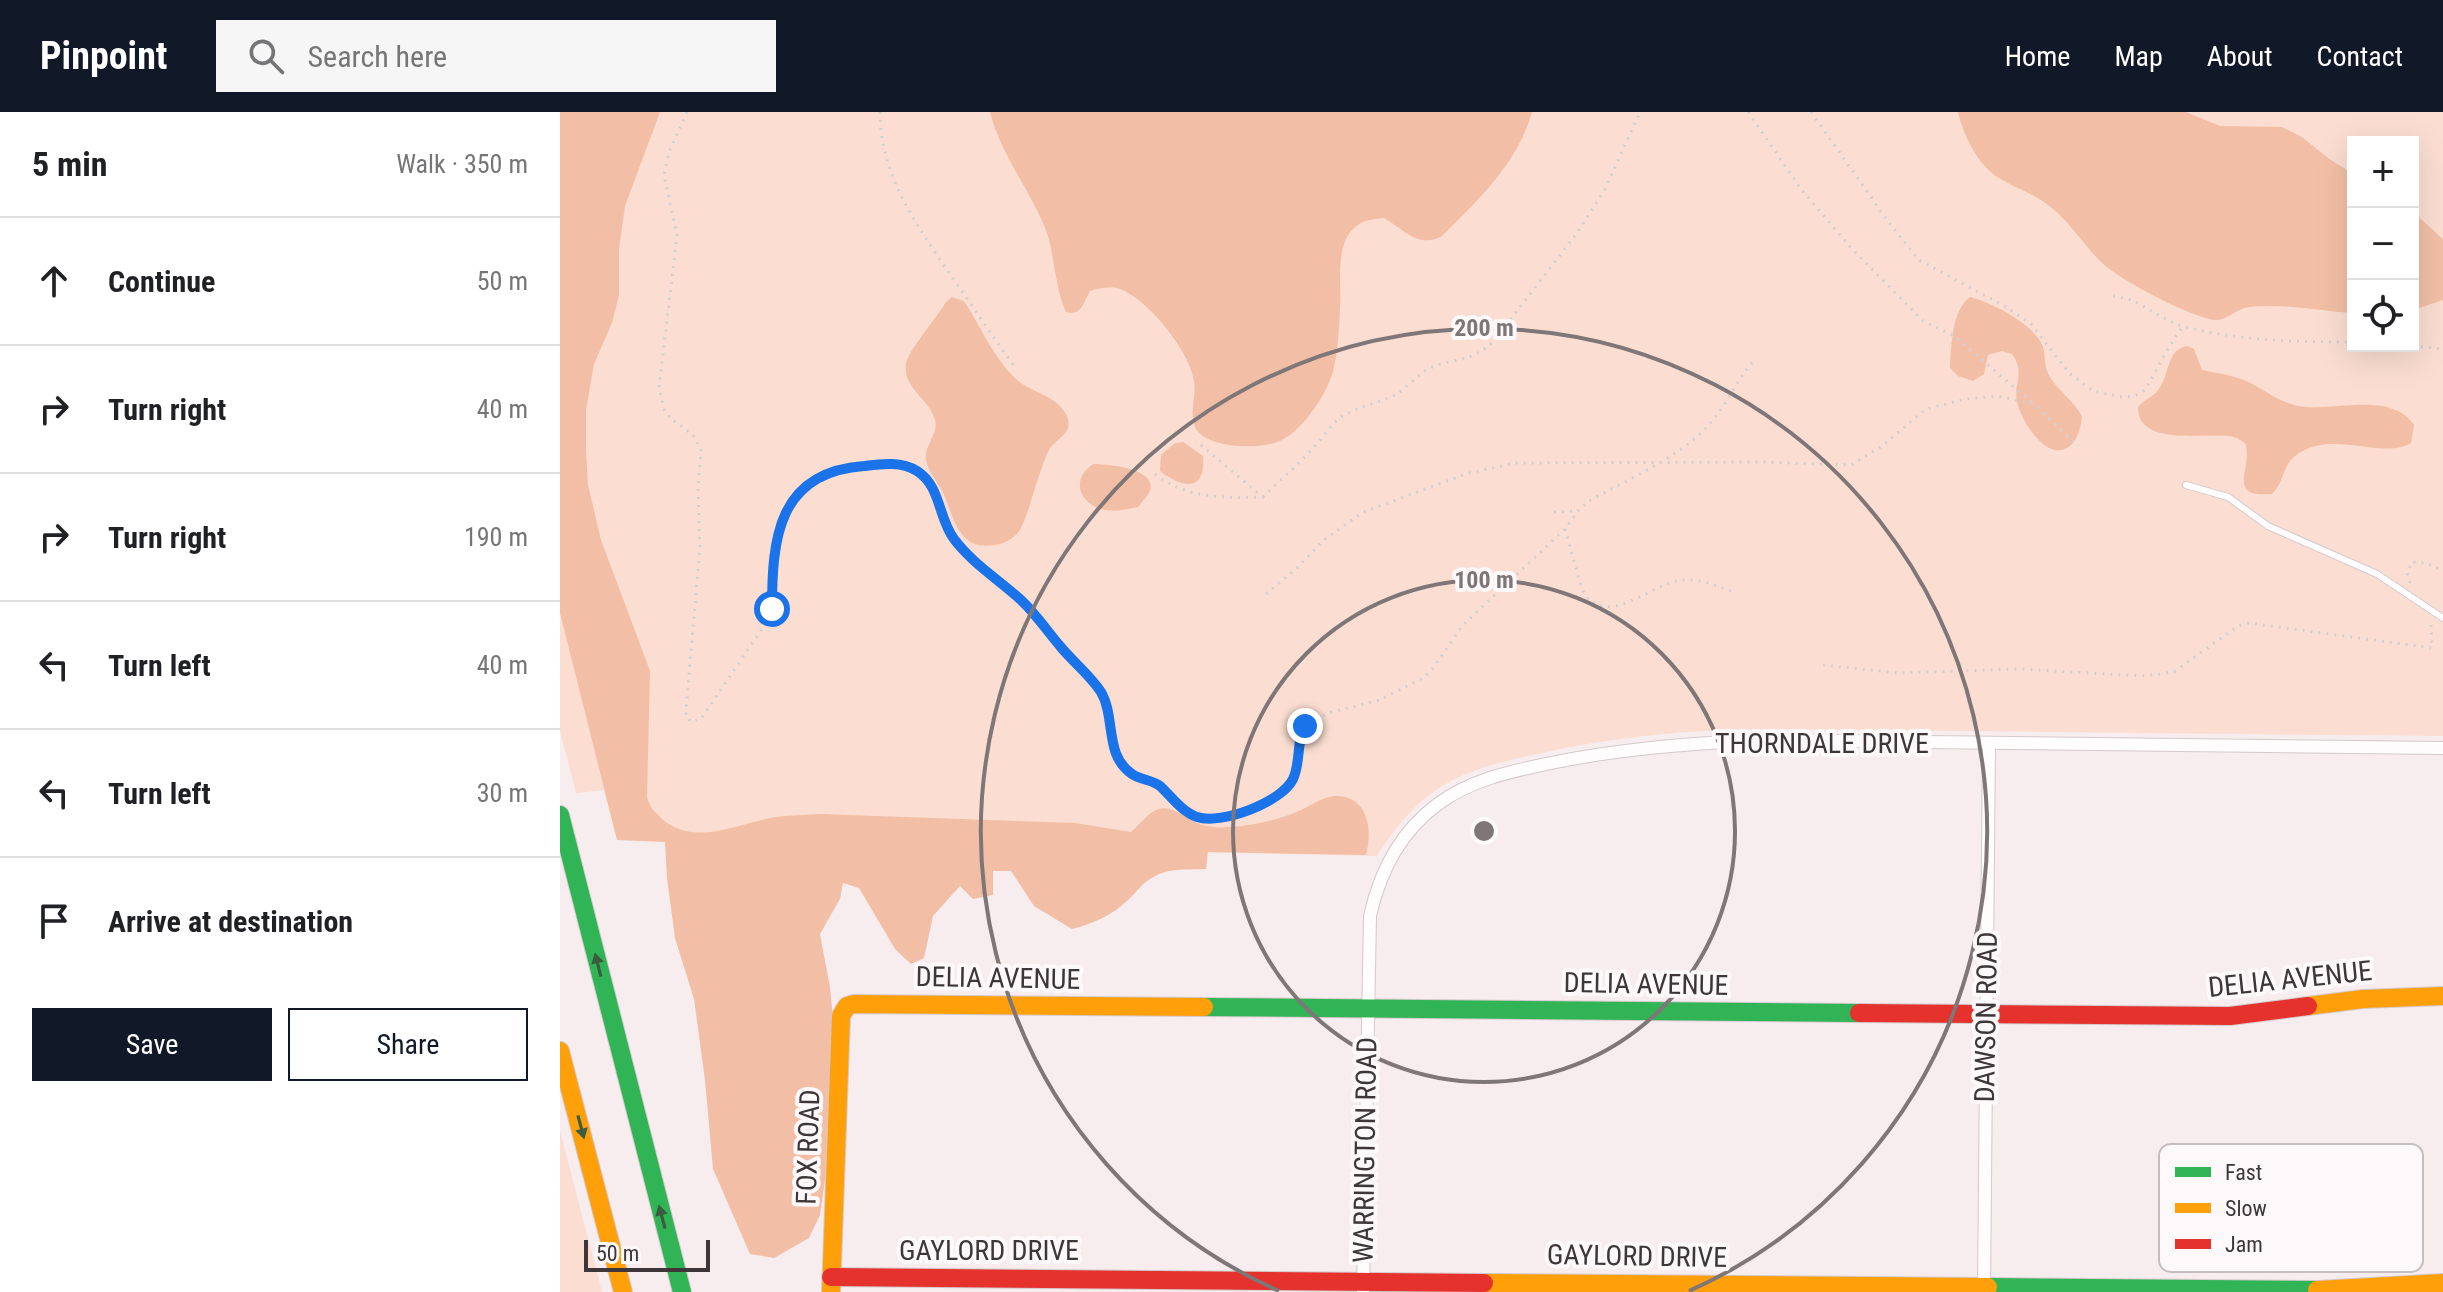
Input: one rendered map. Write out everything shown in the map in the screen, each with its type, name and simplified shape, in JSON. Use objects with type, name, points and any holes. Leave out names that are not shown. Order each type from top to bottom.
[{"type":"main road","points":[[560,815],[682,1292]]},
{"type":"main road","name":"DELIA AVENUE","points":[[847,1006],[2230,1016],[2363,999],[2443,996]]},
{"type":"main road","name":"FOX ROAD","points":[[831,1285],[841,1016],[847,1006]]},
{"type":"main road","points":[[560,1051],[623,1292]]},
{"type":"main road","name":"GAYLORD DRIVE","points":[[831,1285],[2338,1290],[2443,1283]]},
{"type":"street","name":"THORNDALE DRIVE","points":[[1367,1008],[1370,916],[1390,858],[1407,833],[1438,804],[1491,777],[1614,751],[1758,740],[2443,748]]},
{"type":"street","name":"DAWSON ROAD","points":[[1984,1290],[1989,743]]},
{"type":"street","name":"WARRINGTON ROAD","points":[[1363,1286],[1367,1008]]},
{"type":"lane","points":[[2186,485],[2228,497],[2268,526],[2377,574],[2443,618]]},
{"type":"path","points":[[687,112],[669,152],[664,175],[677,235],[659,388],[664,409],[670,418],[693,435],[701,450],[698,490],[700,547],[686,709],[686,716],[691,722],[701,719],[770,617],[773,549],[784,517],[813,479],[836,469],[889,464],[916,470],[927,479],[935,492],[945,524],[957,543],[972,560],[1021,600],[1100,691],[1111,720],[1112,746],[1129,773],[1156,783],[1195,817],[1241,812],[1269,802],[1284,792],[1297,769],[1301,734],[1305,726],[1328,713],[1380,700],[1431,671],[1462,626],[1565,529],[1589,501],[1682,449],[1705,430],[1756,358]]},
{"type":"path","points":[[880,112],[883,153],[917,227],[1014,366]]},
{"type":"path","points":[[1155,474],[1183,492],[1263,497],[1312,449],[1336,420],[1349,412],[1394,396],[1407,388],[1423,371],[1479,354],[1494,341],[1577,233],[1605,189],[1640,112]]},
{"type":"path","points":[[1748,112],[1801,189],[1851,248],[1923,321],[1954,336],[2078,446]]},
{"type":"path","points":[[1811,112],[1919,260],[2008,308],[2031,324],[2069,373],[2093,391],[2122,397],[2135,396],[2145,390],[2183,326]]},
{"type":"path","points":[[2113,296],[2138,301],[2158,316],[2183,326],[2237,337],[2282,342],[2347,342]]},
{"type":"path","points":[[2419,347],[2443,349]]},
{"type":"path","points":[[1266,594],[1324,540],[1363,512],[1469,473],[1516,463],[1659,461],[1851,465],[1882,446],[1926,409],[1966,399],[1997,396],[2034,404]]},
{"type":"path","points":[[1196,441],[1263,497]]},
{"type":"path","points":[[1554,512],[1578,511]]},
{"type":"path","points":[[1565,529],[1582,590],[1592,602],[1603,606],[1635,601],[1667,583],[1679,580],[1703,581],[1736,593]]},
{"type":"path","points":[[1823,665],[1899,673],[2019,669],[2141,676],[2162,674],[2175,671],[2238,626],[2249,623],[2432,648],[2432,628],[2426,607],[2413,591],[2408,567],[2418,561],[2443,571]]},
{"type":"shaded area","points":[[560,112],[660,112],[625,206],[619,249],[619,295],[612,323],[594,364],[586,410],[586,449],[588,485],[601,540],[650,671],[647,798],[661,818],[674,827],[702,832],[776,817],[821,814],[1075,823],[1131,832],[1151,813],[1160,809],[1166,808],[1203,825],[1238,826],[1284,817],[1335,796],[1355,801],[1366,816],[1368,825],[1366,855],[1208,852],[1206,869],[1167,871],[1146,882],[1116,910],[1095,922],[1072,929],[1034,906],[1011,871],[993,871],[993,895],[973,899],[960,886],[933,916],[924,958],[911,964],[895,949],[859,888],[843,883],[840,899],[820,934],[830,987],[836,1053],[830,1145],[820,1215],[809,1238],[774,1258],[750,1254],[713,1169],[694,999],[675,938],[665,842],[617,840],[560,613]]},
{"type":"shaded area","points":[[614,112],[2443,112],[2443,736],[1762,729],[1649,736],[1565,748],[1501,762],[1466,774],[1444,785],[1415,808],[1377,856],[617,840],[604,790],[576,793],[560,731],[560,303]]},
{"type":"shaded area","points":[[990,112],[1532,112],[1507,164],[1441,237],[1418,239],[1384,218],[1365,221],[1348,235],[1340,265],[1338,342],[1328,386],[1308,417],[1291,434],[1276,442],[1252,446],[1219,443],[1196,429],[1193,417],[1194,381],[1185,356],[1155,315],[1131,295],[1112,288],[1090,291],[1079,310],[1066,312],[1047,234],[1000,141]]},
{"type":"shaded area","points":[[1958,112],[2186,112],[2220,126],[2282,127],[2302,137],[2347,170],[2347,312],[2262,306],[2244,308],[2215,320],[2152,295],[2101,262],[2052,208],[1991,173],[1972,149]]},
{"type":"shaded area","points":[[2419,217],[2443,239],[2443,300],[2419,308]]},
{"type":"shaded area","points":[[952,297],[964,301],[1006,369],[1020,382],[1057,403],[1069,422],[1066,431],[1046,455],[1020,530],[1006,542],[998,544],[974,544],[956,525],[926,460],[935,420],[906,372],[912,350]]},
{"type":"shaded area","points":[[1970,297],[2012,316],[2039,339],[2050,377],[2082,416],[2079,432],[2071,445],[2054,450],[2030,429],[2017,401],[2019,373],[2012,354],[2002,351],[1988,355],[1984,374],[1973,381],[1958,376],[1950,368],[1956,319]]},
{"type":"shaded area","points":[[2187,346],[2194,349],[2202,370],[2244,380],[2290,404],[2307,407],[2365,405],[2393,409],[2405,415],[2414,425],[2411,443],[2387,448],[2343,444],[2313,447],[2293,458],[2272,494],[2249,491],[2244,479],[2247,453],[2241,440],[2162,433],[2149,429],[2141,420],[2138,407],[2159,389],[2175,352]]},
{"type":"shaded area","points":[[1183,442],[1203,456],[1201,476],[1191,484],[1177,481],[1160,471],[1161,455],[1175,443]]},
{"type":"shaded area","points":[[1093,464],[1119,466],[1139,472],[1150,483],[1150,491],[1138,507],[1113,511],[1096,507],[1084,497],[1080,484],[1086,470]]},
{"type":"shaded area","points":[[560,1131],[602,1292],[560,1292]]},
{"type":"traffic: fast","points":[[560,815],[682,1292]]},
{"type":"traffic: fast","points":[[1204,1007],[1859,1013]]},
{"type":"traffic: fast","points":[[1988,1287],[2317,1290]]},
{"type":"traffic: slow","points":[[2308,1006],[2363,999],[2443,996]]},
{"type":"traffic: slow","points":[[831,1292],[841,1016],[847,1006],[1204,1007]]},
{"type":"traffic: slow","points":[[560,1051],[623,1292]]},
{"type":"traffic: slow","points":[[1484,1283],[1988,1287]]},
{"type":"traffic: slow","points":[[2317,1290],[2443,1283]]},
{"type":"traffic: jam","points":[[1859,1013],[2230,1016],[2308,1006]]},
{"type":"traffic: jam","points":[[831,1277],[1484,1283]]},
{"type":"route","points":[[772,609],[773,549],[784,517],[801,491],[813,479],[836,469],[903,465],[927,479],[951,536],[972,560],[1021,600],[1100,691],[1108,706],[1112,746],[1129,773],[1156,783],[1195,817],[1219,818],[1241,812],[1269,802],[1284,792],[1297,769],[1301,734],[1305,726]]}]
